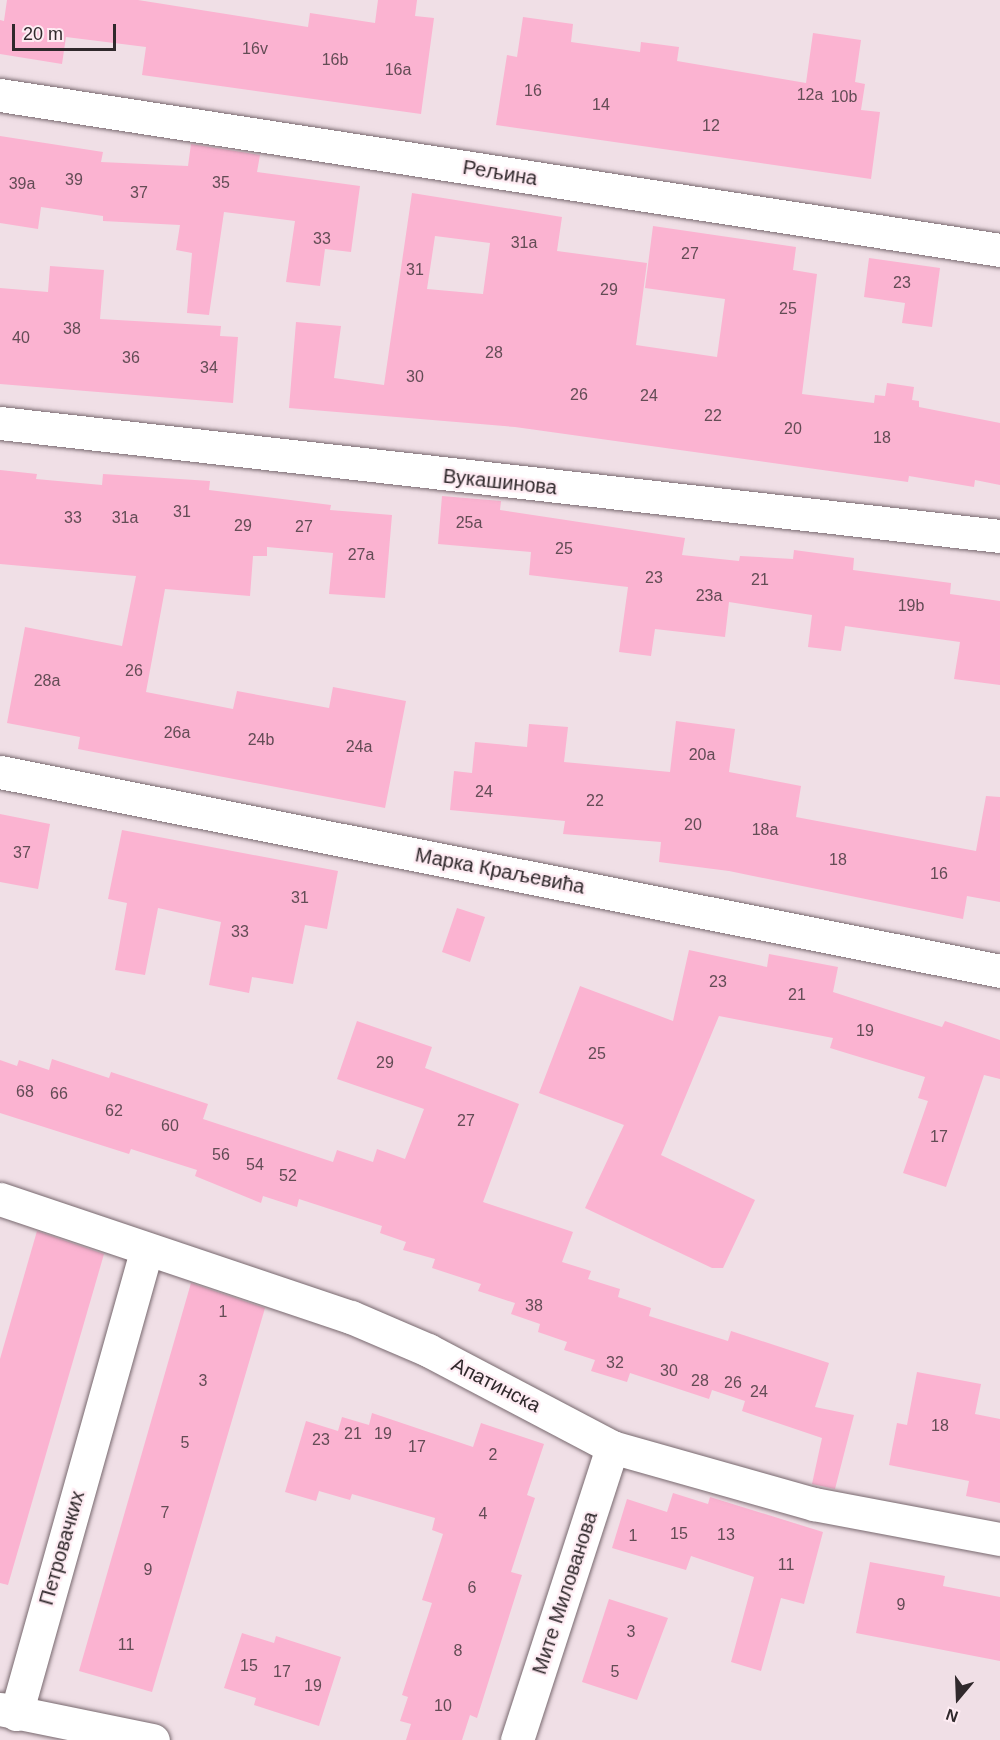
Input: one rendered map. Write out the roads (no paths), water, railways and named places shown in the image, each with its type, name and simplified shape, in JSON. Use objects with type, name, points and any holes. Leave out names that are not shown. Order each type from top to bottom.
[{"type":"street","name":"Рељина","points":[[0,95],[1000,250]]},
{"type":"street","name":"Вукашинова","points":[[0,423],[1000,536]]},
{"type":"street","name":"Марка Краљевића","points":[[0,772],[1000,971]]},
{"type":"street","name":"Апатинска","points":[[0,1199],[351,1317],[428,1350],[612,1447],[814,1504],[1000,1539]]},
{"type":"street","name":"Петровачких","points":[[147,1249],[8,1711],[153,1740]]},
{"type":"street","name":"Мите Милованова","points":[[517,1740],[612,1447]]}]
